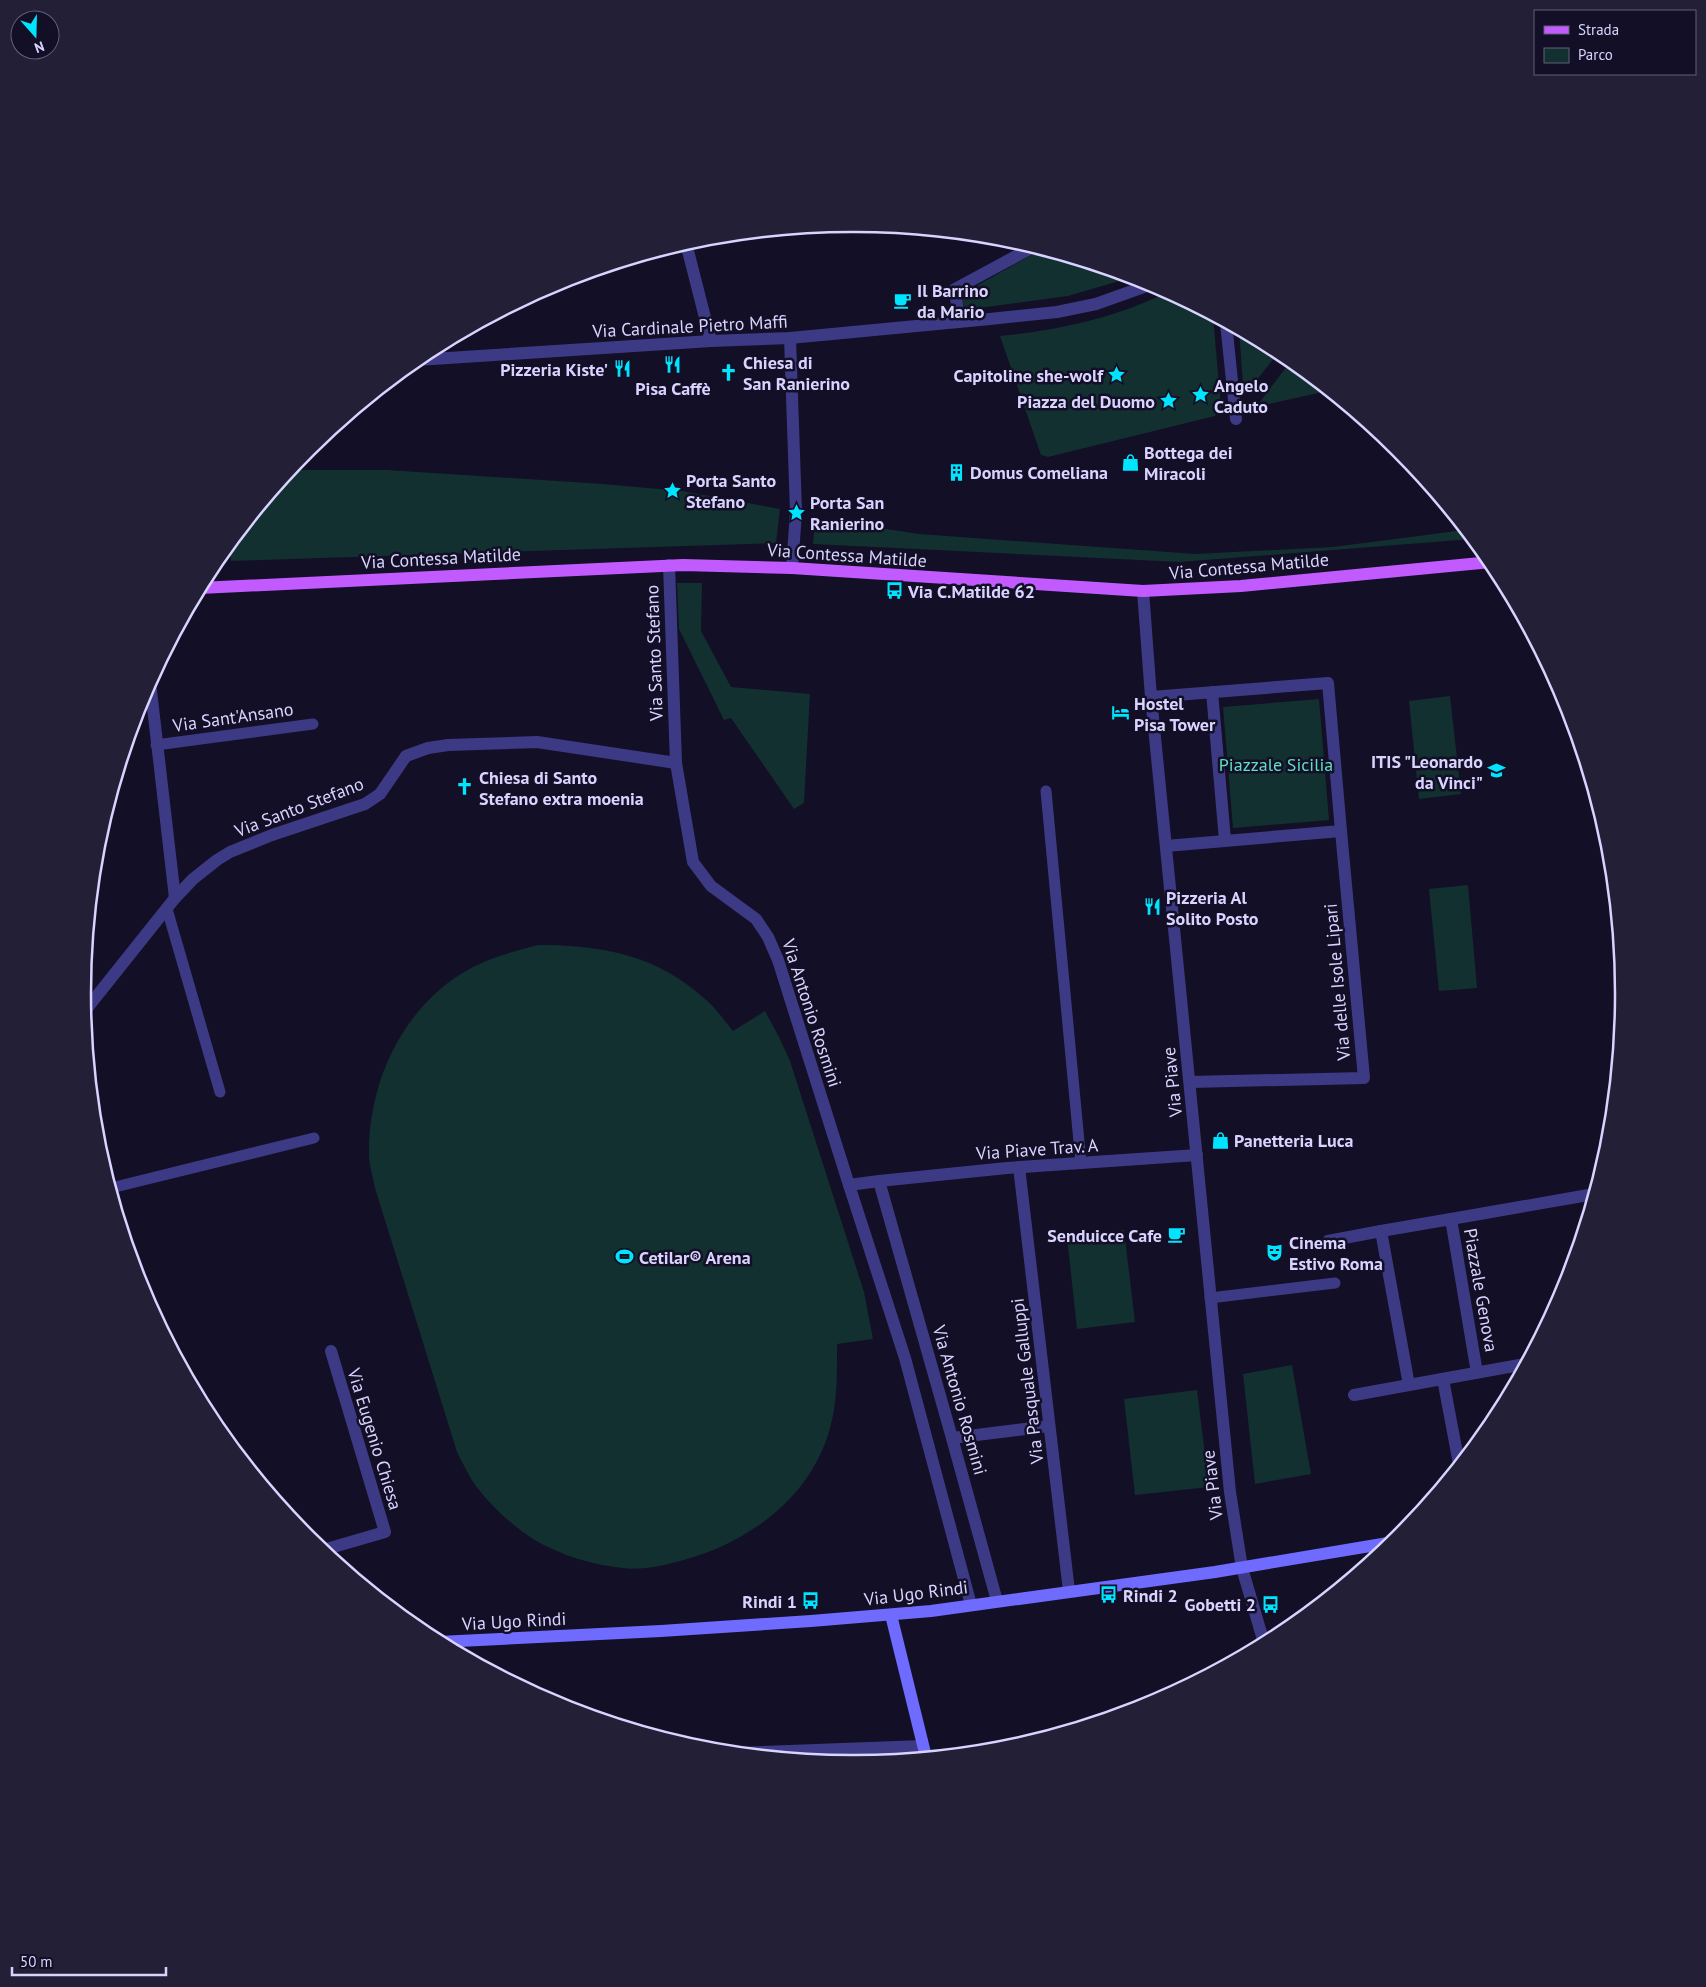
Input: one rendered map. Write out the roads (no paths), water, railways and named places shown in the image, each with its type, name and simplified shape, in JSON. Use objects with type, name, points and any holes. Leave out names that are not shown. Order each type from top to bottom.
[{"type":"main road","name":"Via Contessa Matilde","points":[[209,588],[669,565],[792,568],[1143,591],[1231,587],[1481,563]]},
{"type":"street","points":[[688,250],[711,341]]},
{"type":"street","points":[[1024,252],[955,289],[962,322],[1057,312],[1096,304],[1140,288]]},
{"type":"street","name":"Via Cardinale Pietro Maffi","points":[[432,359],[711,341],[790,338],[962,322]]},
{"type":"street","points":[[1227,330],[1236,418]]},
{"type":"street","points":[[790,338],[796,512],[792,568]]},
{"type":"street","name":"Via Santo Stefano","points":[[91,1003],[175,898],[193,879],[230,852],[373,799],[388,784],[406,756],[428,748],[448,745],[537,742],[676,763],[669,565]]},
{"type":"street","name":"Via Piave","points":[[1143,591],[1151,697],[1230,1492],[1242,1568],[1262,1636]]},
{"type":"street","points":[[1151,697],[1328,683],[1341,830],[1166,846]]},
{"type":"street","points":[[1212,692],[1225,840]]},
{"type":"street","name":"Via Sant'Ansano","points":[[151,697],[175,898]]},
{"type":"street","name":"Via Antonio Rosmini","points":[[676,763],[693,862],[711,886],[756,919],[768,937],[778,960],[904,1358],[971,1605]]},
{"type":"street","name":"Via delle Isole Lipari","points":[[1190,1082],[1364,1078],[1341,830]]},
{"type":"street","name":"Via Piave Trav. A","points":[[879,1181],[1081,1163],[1197,1156]]},
{"type":"street","name":"Via Pasquale Galluppi","points":[[1019,1168],[1069,1591]]},
{"type":"street","points":[[849,1185],[879,1181]]},
{"type":"street","name":"Via Antonio Rosmini","points":[[879,1181],[997,1601]]},
{"type":"street","points":[[1451,1219],[1587,1197]]},
{"type":"street","name":"Piazzale Genova","points":[[1328,1241],[1451,1219],[1477,1372],[1354,1395]]},
{"type":"street","points":[[1381,1231],[1409,1385]]},
{"type":"street","name":"Via Eugenio Chiesa","points":[[331,1351],[385,1532],[331,1548]]},
{"type":"street","points":[[1477,1372],[1518,1365]]},
{"type":"street","points":[[1443,1379],[1458,1456]]},
{"type":"street","points":[[952,1438],[1050,1426]]},
{"type":"street","name":"Via Ugo Rindi","points":[[453,1641],[660,1631],[892,1615],[1242,1568],[1378,1545]]},
{"type":"street","points":[[892,1615],[925,1752]]},
{"type":"street","points":[[790,1753],[922,1752]]},
{"type":"lane","name":"Via Sant'Ansano","points":[[156,745],[313,724]]},
{"type":"lane","points":[[1046,791],[1081,1163]]},
{"type":"lane","points":[[167,909],[220,1092]]},
{"type":"lane","points":[[116,1187],[314,1138]]},
{"type":"lane","points":[[1210,1298],[1334,1282]]},
{"type":"place","name":"Il Barrino da Mario","points":[[903,300]]},
{"type":"place","name":"Pisa Caffè","points":[[673,365]]},
{"type":"place","name":"Pizzeria Kiste'","points":[[622,369]]},
{"type":"place","name":"Chiesa di San Ranierino","points":[[729,372]]},
{"type":"place","name":"Capitoline she-wolf","points":[[1117,375]]},
{"type":"place","name":"Angelo Caduto","points":[[1200,395]]},
{"type":"place","name":"Piazza del Duomo","points":[[1169,401]]},
{"type":"place","name":"Bottega dei Miracoli","points":[[1130,462]]},
{"type":"place","name":"Domus Comeliana","points":[[956,472]]},
{"type":"place","name":"Porta Santo Stefano","points":[[672,490]]},
{"type":"place","name":"Porta San Ranierino","points":[[796,512]]},
{"type":"place","name":"Via C.Matilde 62","points":[[894,591]]},
{"type":"place","name":"Hostel Pisa Tower","points":[[1120,713]]},
{"type":"place","name":"ITIS \"Leonardo da Vinci\"","points":[[1497,771]]},
{"type":"place","name":"Chiesa di Santo Stefano extra moenia","points":[[465,787]]},
{"type":"place","name":"Pizzeria Al Solito Posto","points":[[1152,907]]},
{"type":"place","name":"Panetteria Luca","points":[[1220,1140]]},
{"type":"place","name":"Senduicce Cafe","points":[[1176,1235]]},
{"type":"place","name":"Cinema Estivo Roma","points":[[1275,1252]]},
{"type":"place","name":"Cetilar® Arena","points":[[625,1257]]},
{"type":"place","name":"Rindi 2","points":[[1109,1595]]},
{"type":"place","name":"Rindi 1","points":[[811,1601]]},
{"type":"place","name":"Gobetti 2","points":[[1270,1604]]},
{"type":"park label","name":"Piazzale Sicilia","points":[[1276,764]]}]
